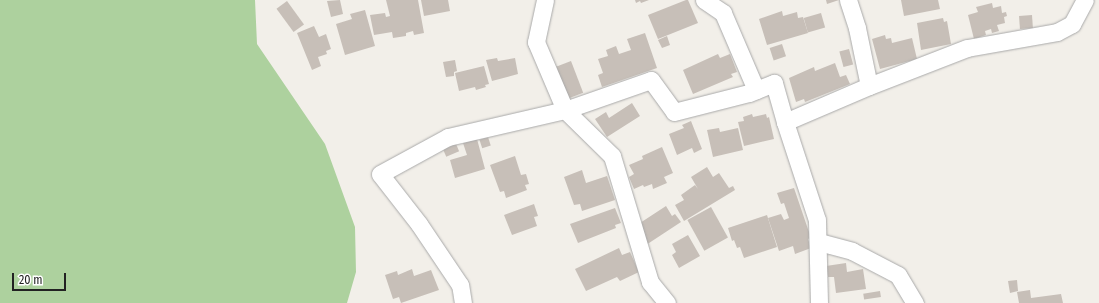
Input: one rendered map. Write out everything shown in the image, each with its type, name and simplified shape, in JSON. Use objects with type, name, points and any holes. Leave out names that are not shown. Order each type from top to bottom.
[{"type":"street","points":[[545,0],[536,42],[565,110],[612,156],[650,282],[667,303]]},
{"type":"street","points":[[704,0],[723,13],[756,90]]},
{"type":"street","points":[[848,0],[869,86]]},
{"type":"street","points":[[785,122],[869,86],[967,48],[1057,32],[1072,24],[1085,0]]},
{"type":"street","points":[[463,303],[460,285],[419,224],[380,174],[448,137],[565,110],[651,80],[674,112],[756,90],[774,83],[785,122],[818,220],[819,303]]},
{"type":"street","points":[[818,242],[852,251],[898,275],[915,303]]},
{"type":"green space","points":[[0,0],[255,0],[257,44],[325,144],[355,227],[356,272],[347,303],[0,303]]},
{"type":"building","points":[[340,0],[343,14],[331,17],[327,1]]},
{"type":"building","points":[[386,0],[418,0],[424,33],[414,35],[413,31],[406,33],[406,36],[393,38],[392,32],[374,35],[370,15],[385,13],[386,17],[390,16]]},
{"type":"building","points":[[421,0],[448,0],[450,11],[424,16]]},
{"type":"building","points":[[635,0],[649,0],[636,3]]},
{"type":"building","points":[[688,0],[698,23],[658,39],[648,15]]},
{"type":"building","points":[[826,0],[839,0],[827,4]]},
{"type":"building","points":[[901,0],[938,0],[940,9],[904,16]]},
{"type":"building","points":[[287,1],[304,24],[294,32],[276,9]]},
{"type":"building","points":[[992,3],[993,8],[1001,6],[1002,13],[1006,12],[1007,16],[1004,17],[1005,23],[997,25],[999,31],[992,33],[991,29],[985,31],[986,35],[974,39],[968,15],[978,12],[976,7]]},
{"type":"building","points":[[365,10],[375,46],[345,55],[336,24],[352,19],[350,14]]},
{"type":"building","points":[[782,11],[783,16],[797,12],[798,18],[803,17],[808,33],[767,45],[759,19]]},
{"type":"building","points":[[821,13],[825,27],[808,32],[804,18]]},
{"type":"building","points":[[1032,15],[1033,28],[1020,29],[1019,16]]},
{"type":"building","points":[[943,18],[944,22],[947,21],[951,44],[921,50],[917,23]]},
{"type":"building","points":[[314,26],[319,37],[326,34],[331,49],[326,51],[327,54],[318,57],[321,66],[312,70],[297,33]]},
{"type":"building","points":[[645,33],[657,68],[602,87],[598,75],[603,73],[598,59],[608,56],[606,50],[616,46],[619,54],[631,50],[627,39]]},
{"type":"building","points":[[885,35],[886,39],[891,38],[892,43],[912,38],[917,59],[880,69],[872,39]]},
{"type":"building","points":[[667,36],[670,45],[662,48],[658,40]]},
{"type":"building","points":[[782,44],[786,56],[774,60],[770,48]]},
{"type":"building","points":[[849,49],[853,64],[843,67],[839,52]]},
{"type":"building","points":[[718,54],[720,58],[730,54],[737,72],[731,74],[733,77],[693,94],[683,70]]},
{"type":"building","points":[[497,58],[498,61],[515,58],[518,74],[492,81],[486,60]]},
{"type":"building","points":[[455,60],[457,71],[454,72],[454,76],[446,77],[443,62]]},
{"type":"building","points":[[571,61],[583,93],[568,98],[556,67]]},
{"type":"building","points":[[835,63],[840,77],[846,75],[850,84],[805,102],[804,99],[796,102],[789,78],[814,67],[815,71]]},
{"type":"building","points":[[484,66],[489,84],[485,85],[486,87],[476,90],[475,87],[459,91],[455,73]]},
{"type":"building","points":[[632,103],[640,116],[607,137],[595,119],[606,112],[609,118]]},
{"type":"building","points":[[752,114],[753,117],[766,114],[767,118],[769,117],[774,139],[744,146],[738,122],[744,121],[743,117]]},
{"type":"building","points":[[691,121],[702,149],[694,153],[692,148],[677,155],[669,134],[684,128],[682,125]]},
{"type":"building","points":[[719,128],[720,132],[738,128],[743,150],[713,157],[707,130]]},
{"type":"building","points":[[488,137],[491,146],[482,148],[479,140]]},
{"type":"building","points":[[477,139],[485,169],[455,178],[450,160],[467,155],[463,143]]},
{"type":"building","points":[[456,144],[459,151],[446,157],[443,149]]},
{"type":"building","points":[[662,147],[673,173],[664,177],[667,183],[653,189],[652,184],[644,187],[643,185],[634,189],[629,177],[634,174],[629,165],[643,159],[642,156]]},
{"type":"building","points":[[515,156],[521,175],[526,174],[529,184],[525,185],[527,190],[506,198],[504,191],[500,192],[490,165]]},
{"type":"building","points":[[707,167],[713,177],[719,173],[729,188],[733,186],[735,190],[684,221],[675,205],[684,200],[681,195],[695,185],[698,189],[691,177]]},
{"type":"building","points":[[582,170],[586,183],[607,176],[615,200],[582,211],[580,204],[574,205],[564,177]]},
{"type":"building","points":[[794,188],[811,238],[808,239],[811,248],[795,254],[793,246],[779,251],[768,218],[781,214],[784,220],[789,218],[784,203],[781,204],[777,193]]},
{"type":"building","points":[[534,204],[538,216],[534,217],[537,226],[512,235],[504,215]]},
{"type":"building","points":[[666,206],[672,216],[675,214],[681,222],[646,245],[640,223]]},
{"type":"building","points":[[711,207],[728,238],[704,251],[687,220]]},
{"type":"building","points":[[615,208],[621,223],[615,225],[616,228],[578,243],[570,224]]},
{"type":"building","points":[[767,215],[777,247],[744,258],[740,247],[737,248],[734,240],[732,241],[728,228]]},
{"type":"building","points":[[688,235],[700,256],[679,268],[672,255],[676,252],[672,244]]},
{"type":"building","points":[[619,248],[622,255],[630,252],[639,272],[620,281],[617,277],[586,291],[575,269]]},
{"type":"building","points":[[846,263],[847,272],[863,269],[866,289],[836,293],[834,277],[828,277],[826,266]]},
{"type":"building","points":[[412,269],[414,276],[431,270],[439,290],[401,303],[399,297],[393,299],[385,275],[397,271],[398,275]]},
{"type":"building","points":[[1017,280],[1018,291],[1010,293],[1008,281]]},
{"type":"building","points":[[1030,290],[1031,298],[1061,294],[1063,303],[1019,303],[1017,292]]},
{"type":"building","points":[[880,291],[881,297],[864,300],[863,294]]}]
